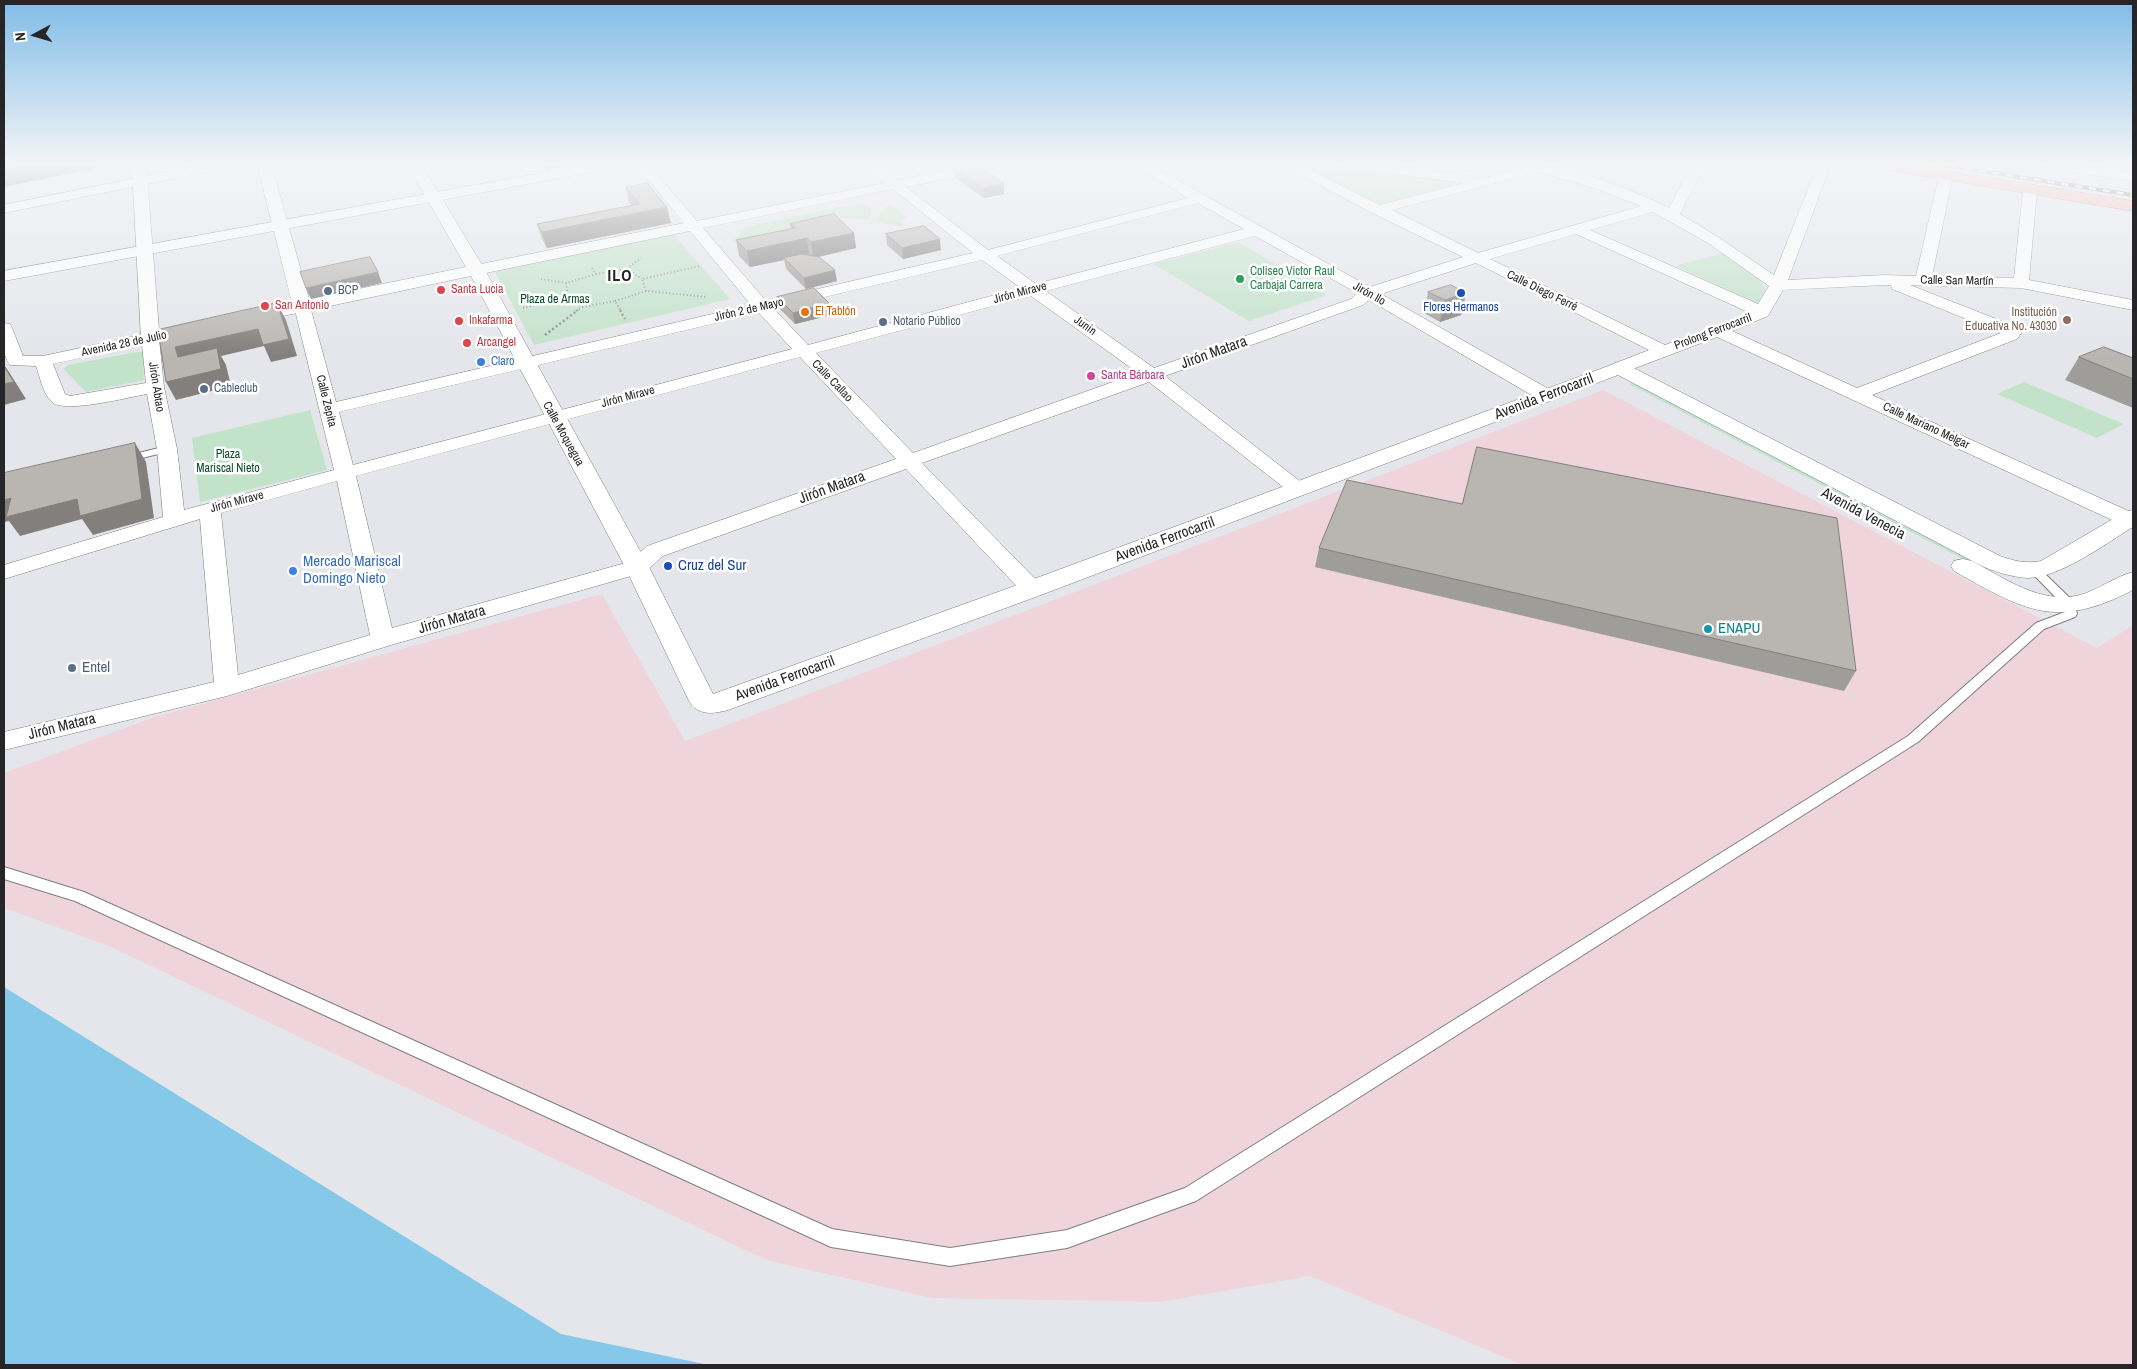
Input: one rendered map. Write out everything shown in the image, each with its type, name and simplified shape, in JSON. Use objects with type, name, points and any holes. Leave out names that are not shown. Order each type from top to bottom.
[{"type":"street","name":"Jirón Abtao","points":[[144,228],[155,387],[167,449],[174,520]]},
{"type":"street","points":[[4,276],[269,228]]},
{"type":"street","name":"Calle Zepita","points":[[281,228],[345,473],[383,639]]},
{"type":"street","name":"Calle Moquegua","points":[[451,228],[476,270],[525,364],[637,568],[703,701],[709,704]]},
{"type":"street","name":"Avenida 28 de Julio","points":[[4,328],[16,360],[43,360],[686,228]]},
{"type":"street","name":"Calle Callao","points":[[697,228],[762,307],[1032,590]]},
{"type":"street","name":"Junin","points":[[950,228],[1152,375],[1298,490]]},
{"type":"street","name":"Jirón 2 de Mayo","points":[[328,409],[985,255],[1089,228]]},
{"type":"street","name":"Jirón Ilo","points":[[1250,228],[1546,396]]},
{"type":"street","name":"Calle Diego Ferré","points":[[1414,228],[1664,351]]},
{"type":"street","name":"Jirón Matara","points":[[4,741],[227,687],[383,639],[637,568],[655,551],[1357,302],[1367,293],[1580,228]]},
{"type":"street","points":[[1692,228],[1730,251],[1778,285]]},
{"type":"street","name":"Prolong Ferrocarril","points":[[1610,372],[1762,312],[1778,285],[1800,228]]},
{"type":"street","points":[[1922,281],[1934,228]]},
{"type":"street","points":[[2021,283],[2026,228]]},
{"type":"street","points":[[1576,229],[1762,312]]},
{"type":"street","name":"Jirón Mirave","points":[[4,572],[210,509],[1255,231]]},
{"type":"street","points":[[1857,394],[2012,335],[2013,332],[1884,280]]},
{"type":"street","name":"Calle San Martín","points":[[1778,285],[1884,280],[2021,283],[2133,305]]},
{"type":"street","name":"Calle Mariano Melgar","points":[[1718,330],[2132,519]]},
{"type":"street","points":[[43,360],[57,397],[62,401],[70,402],[155,387]]},
{"type":"street","name":"Avenida Ferrocarril","points":[[709,704],[718,703],[1032,590],[1610,372]]},
{"type":"street","name":"Avenida Venecia","points":[[1610,372],[1991,561],[2016,570],[2036,571]]},
{"type":"street","name":"Avenida Venecia","points":[[1610,372],[2014,594],[2054,605],[2070,605],[2085,602],[2133,580]]},
{"type":"street","points":[[210,509],[227,687]]},
{"type":"street","points":[[2036,571],[2050,566],[2132,519]]},
{"type":"lane","points":[[119,460],[167,449]]},
{"type":"lane","points":[[4,873],[80,896],[832,1238],[950,1257],[1067,1238],[1190,1195],[1913,739],[2040,626],[2071,614],[2070,605],[2036,571]]},
{"type":"path","points":[[642,279],[701,266]]},
{"type":"path","points":[[591,267],[596,274],[627,269],[642,279],[646,291]]},
{"type":"path","points":[[566,283],[568,296],[582,307]]},
{"type":"path","points":[[550,357],[539,340],[582,307],[615,301],[646,291],[711,298]]},
{"type":"path","points":[[515,310],[568,296]]},
{"type":"path","points":[[615,301],[627,324]]},
{"type":"shaded area","points":[[1603,390],[2097,648],[2133,625],[2133,1365],[1523,1365],[1310,1276],[1160,1302],[932,1298],[766,1260],[109,946],[4,908],[4,773],[151,718],[602,594],[685,741]]},
{"type":"green space","points":[[746,228],[807,228],[773,246],[732,242]]},
{"type":"green space","name":"Plaza de Armas","points":[[673,234],[730,299],[534,345],[495,272]]},
{"type":"green space","name":"Coliseo Victor Raul Carbajal Carrera","points":[[1239,242],[1327,295],[1249,321],[1153,264]]},
{"type":"green space","points":[[1724,253],[1760,280],[1766,291],[1764,298],[1756,303],[1675,266]]},
{"type":"green space","points":[[143,352],[144,380],[86,392],[64,369],[68,365]]},
{"type":"green space","points":[[1635,382],[1974,557],[1967,561],[1629,384]]},
{"type":"green space","points":[[2024,382],[2124,424],[2097,438],[1997,394]]},
{"type":"green space","name":"Plaza Mariscal Nieto","points":[[310,410],[327,470],[200,502],[192,438]]},
{"type":"water","points":[[4,987],[561,1334],[709,1365],[4,1365]]},
{"type":"building","points":[[539,228],[563,228],[542,232]]},
{"type":"building","points":[[795,228],[849,228],[854,233],[811,242],[807,238],[747,251],[736,240]]},
{"type":"building","points":[[915,228],[926,228],[940,239],[902,248],[886,234]]},
{"type":"building","points":[[802,254],[819,257],[835,270],[804,278],[784,258]]},
{"type":"building","points":[[370,257],[378,272],[306,288],[300,272]]},
{"type":"building","points":[[1451,285],[1466,293],[1445,300],[1428,292]]},
{"type":"building","points":[[814,288],[829,303],[793,313],[777,297]]},
{"type":"building","points":[[277,303],[289,339],[263,345],[258,329],[175,347],[178,357],[217,348],[221,369],[166,382],[158,330]]},
{"type":"building","points":[[2104,347],[2133,358],[2133,379],[2079,357]]},
{"type":"building","points":[[4,366],[14,382],[4,384]]},
{"type":"building","points":[[135,443],[142,499],[80,516],[77,499],[6,517],[11,498],[4,500],[4,473]]},
{"type":"building","name":"ENAPU","points":[[1477,447],[1837,518],[1856,671],[1319,548],[1347,480],[1462,504]]},
{"type":"place","name":"Coliseo Victor Raul Carbajal Carrera","points":[[1240,279]]},
{"type":"place","name":"Santa Lucia","points":[[441,290]]},
{"type":"place","name":"BCP","points":[[328,291]]},
{"type":"place","name":"Flores Hermanos","points":[[1461,293]]},
{"type":"place","name":"San Antonio","points":[[265,306]]},
{"type":"place","name":"El Tablón","points":[[805,312]]},
{"type":"place","name":"Institución Educativa No. 43030","points":[[2067,320]]},
{"type":"place","name":"Inkafarma","points":[[459,321]]},
{"type":"place","name":"Notario Público","points":[[883,322]]},
{"type":"place","name":"Arcangel","points":[[467,343]]},
{"type":"place","name":"Claro","points":[[481,362]]},
{"type":"place","name":"Santa Bárbara","points":[[1091,376]]},
{"type":"place","name":"Cableclub","points":[[204,389]]},
{"type":"place","name":"Cruz del Sur","points":[[668,566]]},
{"type":"place","name":"Mercado Mariscal Domingo Nieto","points":[[293,571]]},
{"type":"place","name":"ENAPU","points":[[1708,629]]},
{"type":"place","name":"Entel","points":[[72,668]]},
{"type":"district","name":"ILO","points":[[620,277]]}]
